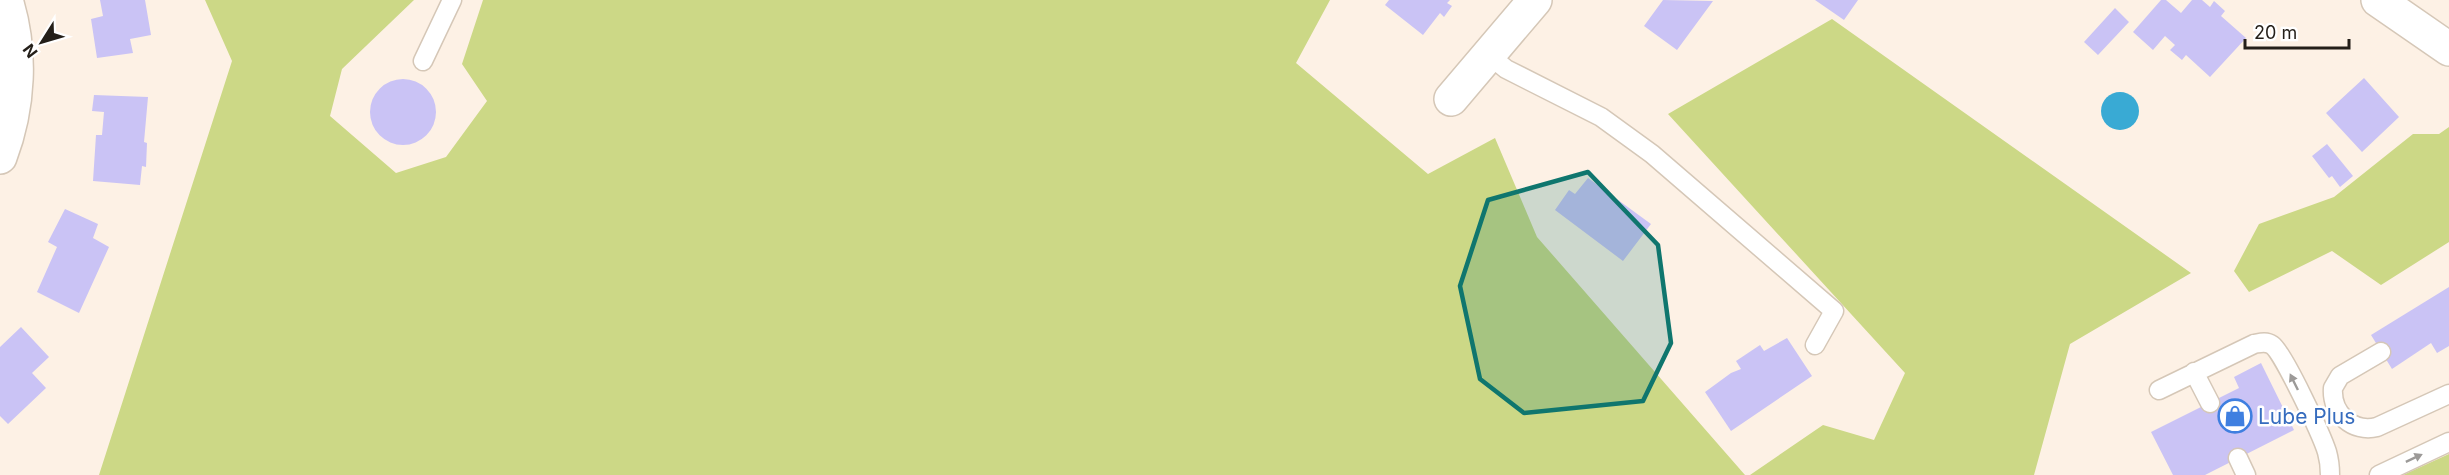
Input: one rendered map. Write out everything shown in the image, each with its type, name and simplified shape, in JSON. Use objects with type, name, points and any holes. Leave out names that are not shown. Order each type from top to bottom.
[{"type":"street","points":[[0,157],[7,139],[14,106],[16,75],[15,44],[6,0]]},
{"type":"street","points":[[1451,99],[1535,0]]},
{"type":"street","points":[[2378,0],[2449,49]]},
{"type":"lane","points":[[423,61],[452,0]]},
{"type":"lane","points":[[1490,55],[1506,69],[1601,117],[1627,136],[1740,228],[1834,311],[1815,345]]},
{"type":"lane","points":[[2159,390],[2254,344],[2268,343],[2274,346],[2281,356],[2322,440],[2329,460],[2330,475]]},
{"type":"lane","points":[[2381,352],[2340,376],[2333,388],[2334,400],[2346,420],[2355,428],[2377,428],[2449,394]]},
{"type":"lane","points":[[2194,372],[2210,403]]},
{"type":"lane","points":[[2379,475],[2449,442]]},
{"type":"highlighted area","points":[[1588,172],[1658,245],[1671,343],[1643,401],[1524,413],[1480,379],[1460,286],[1488,200]]},
{"type":"green space","points":[[205,0],[414,0],[342,69],[330,116],[396,173],[446,157],[487,101],[462,64],[483,0],[1330,0],[1296,63],[1428,174],[1495,138],[1537,237],[1745,475],[99,475],[232,61]]},
{"type":"green space","points":[[1832,19],[2191,273],[2070,344],[2034,475],[1750,475],[1823,425],[1874,440],[1905,373],[1668,114]]},
{"type":"green space","points":[[2449,127],[2449,242],[2381,285],[2332,251],[2249,292],[2234,271],[2259,224],[2334,197],[2413,134],[2439,134]]},
{"type":"green space","points":[[2449,454],[2449,475],[2403,475]]},
{"type":"water","points":[[2120,92],[2133,98],[2139,111],[2133,124],[2120,130],[2107,124],[2101,111],[2107,98]]},
{"type":"building","points":[[100,0],[145,0],[151,35],[130,39],[133,53],[97,58],[91,19],[103,16]]},
{"type":"building","points":[[1389,0],[1450,0],[1447,3],[1452,6],[1444,17],[1440,13],[1423,35],[1385,5]]},
{"type":"building","points":[[1663,0],[1713,1],[1677,50],[1644,26]]},
{"type":"building","points":[[1815,0],[1858,0],[1844,20]]},
{"type":"building","points":[[2161,0],[2166,0],[2181,13],[2192,0],[2202,0],[2210,7],[2214,1],[2225,11],[2221,16],[2246,38],[2210,77],[2186,55],[2182,60],[2170,50],[2175,45],[2165,36],[2153,50],[2133,32]]},
{"type":"building","points":[[2115,8],[2129,22],[2098,55],[2084,42]]},
{"type":"building","points":[[2364,78],[2399,117],[2362,152],[2326,113]]},
{"type":"building","points":[[403,79],[415,82],[426,89],[433,100],[436,112],[433,124],[426,135],[415,142],[403,145],[391,142],[380,135],[373,124],[370,112],[373,100],[380,89],[391,82]]},
{"type":"building","points":[[94,95],[148,97],[144,142],[147,143],[146,167],[142,166],[140,185],[93,181],[96,135],[102,135],[104,112],[92,111]]},
{"type":"building","points":[[2327,144],[2353,176],[2340,187],[2332,176],[2329,178],[2312,156]]},
{"type":"building","points":[[1588,178],[1651,224],[1623,261],[1555,210],[1569,190],[1575,194]]},
{"type":"building","points":[[65,209],[98,224],[93,238],[109,247],[79,313],[37,292],[57,247],[48,242]]},
{"type":"building","points":[[2449,287],[2449,346],[2437,353],[2431,343],[2392,369],[2371,335]]},
{"type":"building","points":[[21,327],[49,357],[32,373],[46,388],[8,424],[0,416],[0,347]]},
{"type":"building","points":[[1787,338],[1812,376],[1731,431],[1705,392],[1731,373],[1741,369],[1736,361],[1760,345],[1764,351]]},
{"type":"building","name":"Lube Plus","points":[[2261,363],[2294,430],[2205,475],[2173,475],[2151,432],[2239,388],[2234,377]]},
{"type":"place","name":"Lube Plus","points":[[2235,416]]}]
